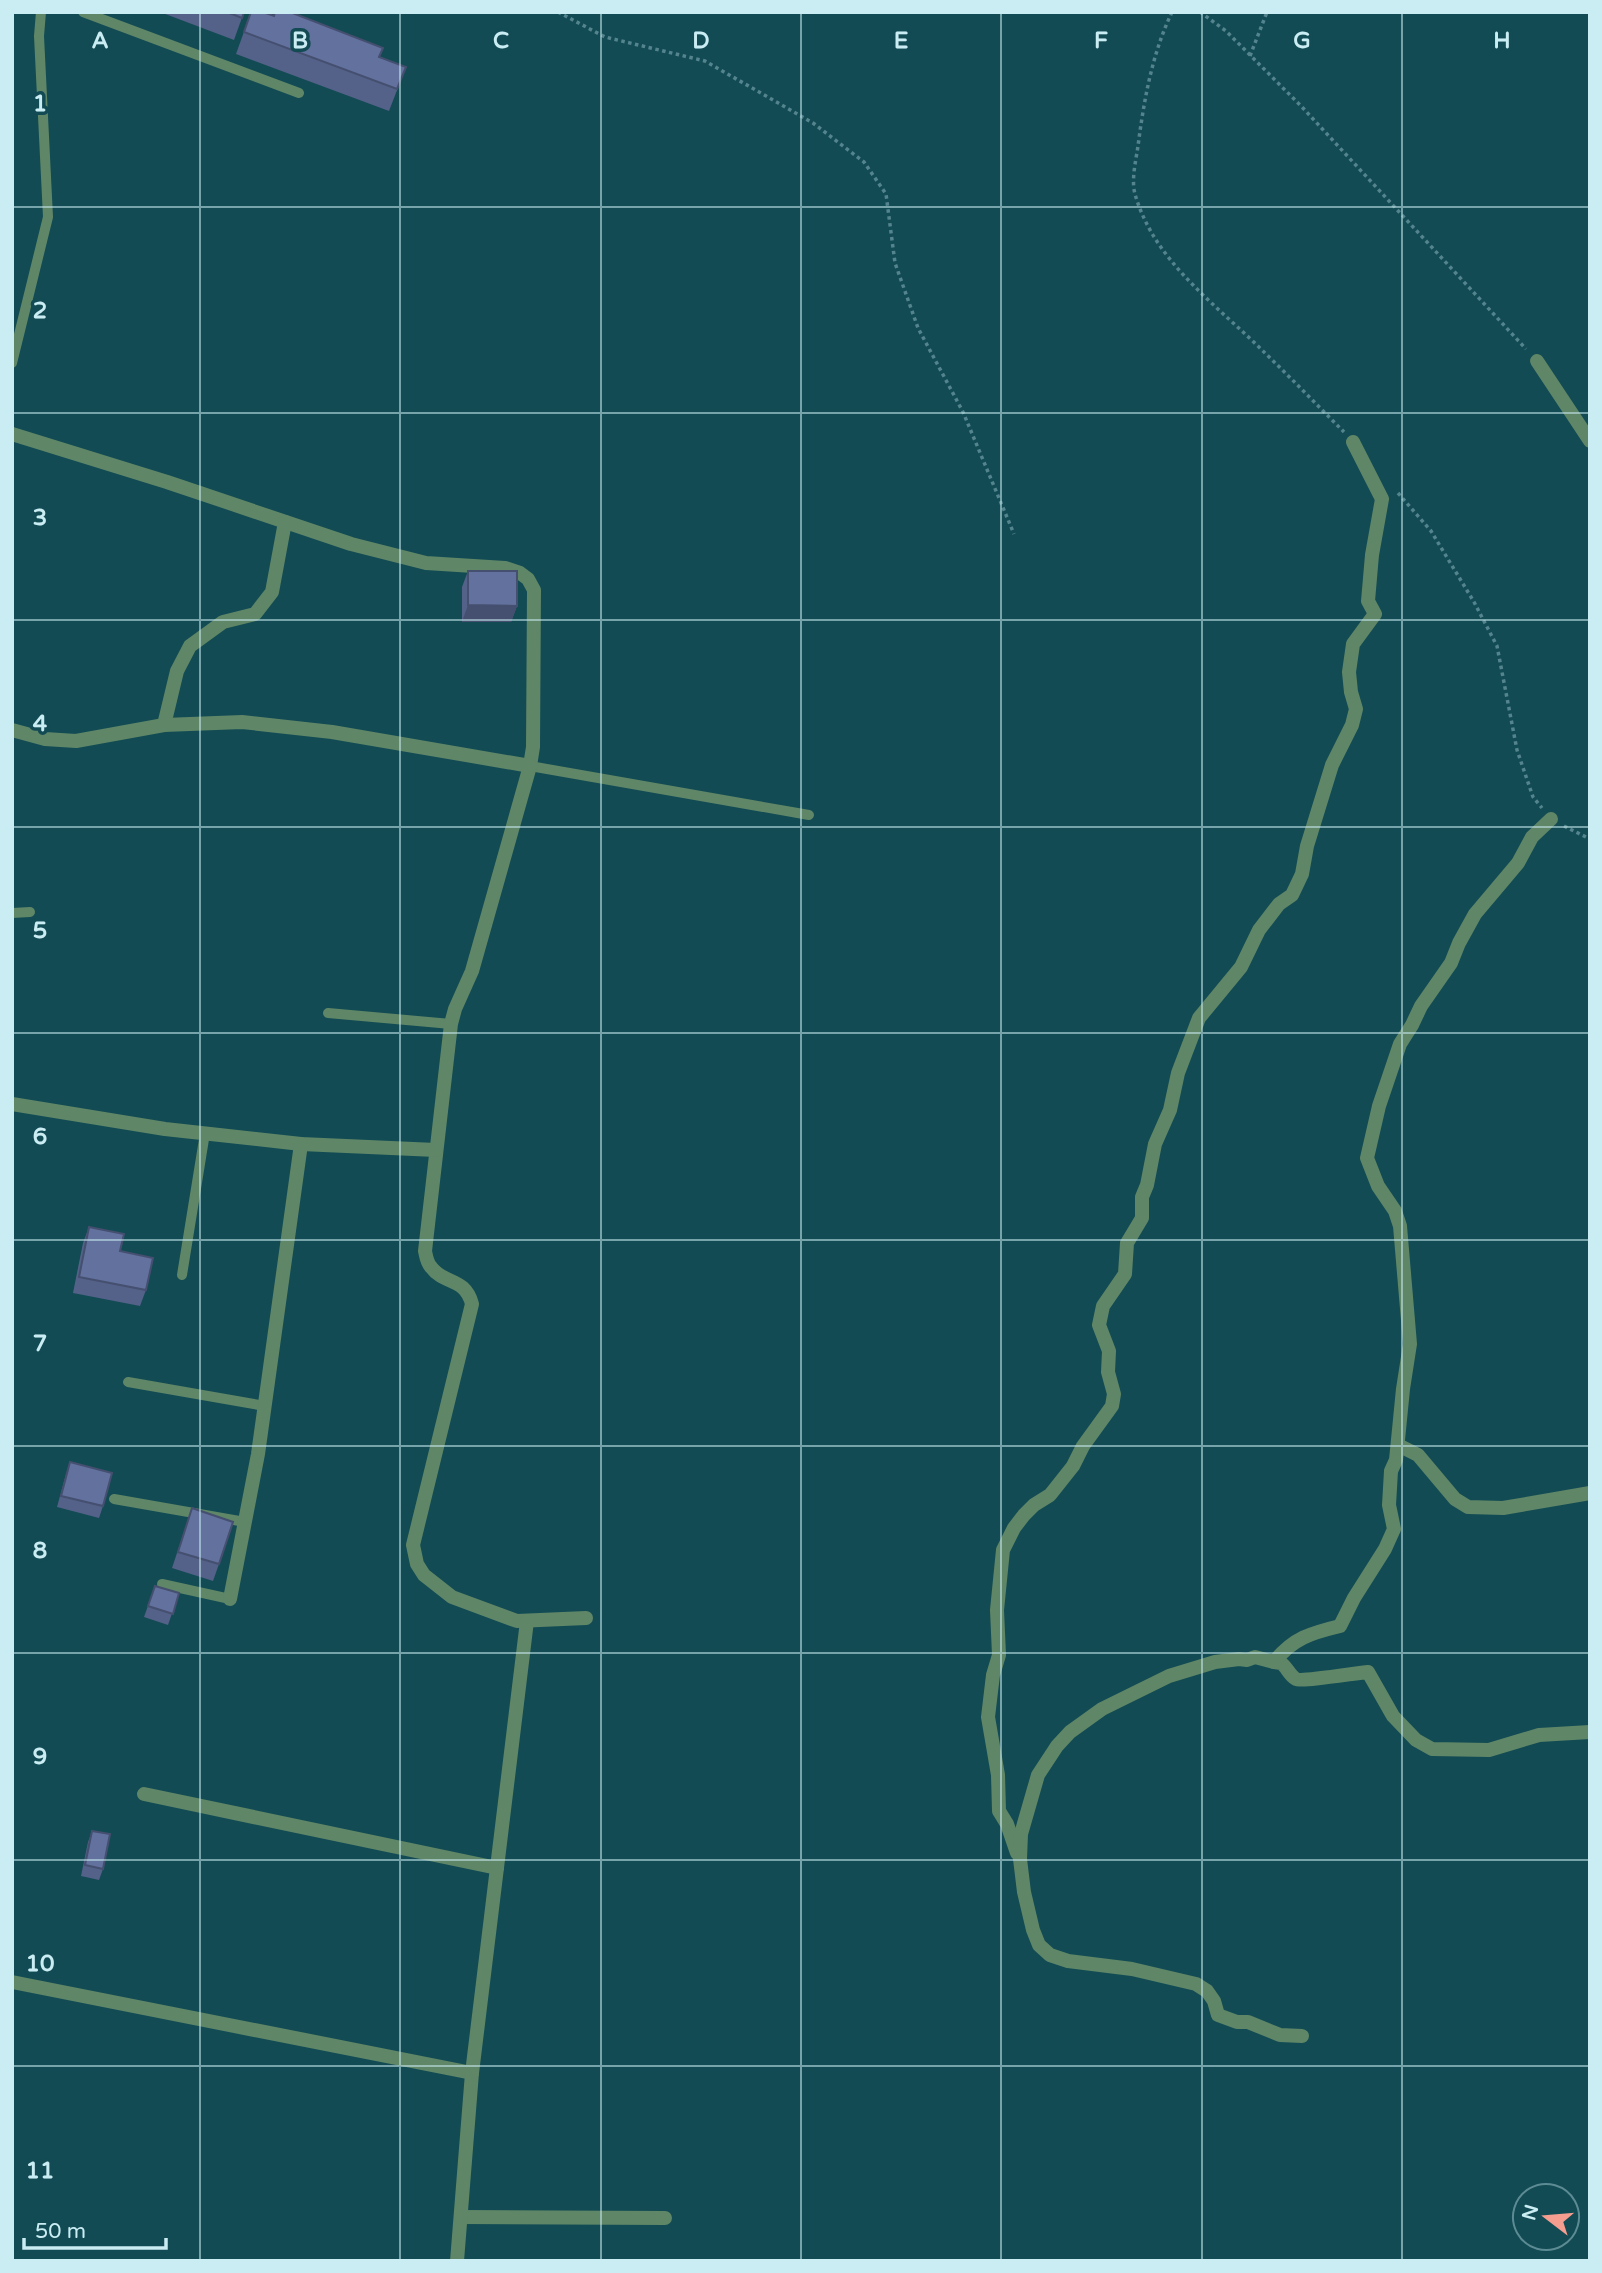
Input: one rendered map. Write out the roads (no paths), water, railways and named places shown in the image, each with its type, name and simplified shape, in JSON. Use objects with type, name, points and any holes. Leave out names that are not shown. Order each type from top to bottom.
[{"type":"street","points":[[1537,361],[1590,441]]},
{"type":"street","points":[[12,434],[167,482],[351,544],[426,563],[505,568],[528,579],[534,590],[533,747],[530,766],[472,971],[451,1024],[425,1251],[429,1266],[469,1293],[471,1304],[413,1545],[414,1555],[424,1575],[452,1597],[504,1617],[527,1621],[586,1618]]},
{"type":"street","points":[[1020,1859],[1007,1824],[999,1811],[998,1775],[988,1717],[993,1675],[999,1655],[997,1611],[1003,1550],[1014,1528],[1034,1505],[1050,1495],[1073,1466],[1083,1446],[1112,1406],[1114,1394],[1108,1372],[1109,1351],[1099,1325],[1101,1315],[1108,1298],[1125,1274],[1127,1243],[1142,1218],[1142,1197],[1155,1144],[1170,1110],[1183,1060],[1199,1018],[1241,967],[1263,924],[1279,904],[1292,895],[1301,874],[1332,765],[1352,725],[1356,709],[1349,672],[1353,644],[1375,614],[1368,601],[1372,555],[1382,499],[1353,442]]},
{"type":"street","points":[[164,725],[177,671],[190,646],[223,622],[255,614],[272,592],[285,522]]},
{"type":"street","points":[[12,730],[45,739],[76,741],[164,725],[242,722],[332,732],[530,766]]},
{"type":"street","points":[[1274,1662],[1284,1650],[1304,1635],[1340,1626],[1394,1529],[1389,1505],[1390,1488],[1410,1345],[1403,1250],[1395,1210],[1378,1186],[1367,1158],[1385,1085],[1400,1044],[1421,1006],[1451,963],[1458,943],[1475,914],[1518,863],[1532,837],[1551,819]]},
{"type":"street","points":[[12,1104],[165,1129],[301,1144],[436,1150]]},
{"type":"street","points":[[230,1599],[265,1406],[301,1144]]},
{"type":"street","points":[[1398,1445],[1418,1455],[1455,1499],[1468,1507],[1503,1508],[1590,1493]]},
{"type":"street","points":[[457,2261],[472,2073],[527,1621]]},
{"type":"street","points":[[1303,2036],[1280,2035],[1248,2022],[1237,2022],[1217,2015],[1214,2001],[1207,1991],[1196,1984],[1132,1969],[1068,1961],[1050,1955],[1039,1945],[1027,1910],[1020,1859],[1021,1834],[1038,1775],[1056,1746],[1070,1732],[1102,1709],[1182,1671],[1227,1660],[1247,1660],[1255,1657],[1281,1663],[1294,1678],[1301,1680],[1325,1675],[1368,1672],[1393,1716],[1416,1740],[1432,1749],[1489,1750],[1539,1735],[1590,1732]]},
{"type":"street","points":[[144,1794],[497,1868]]},
{"type":"street","points":[[12,1982],[472,2073]]},
{"type":"street","points":[[460,2217],[665,2218]]},
{"type":"lane","points":[[12,363],[48,217],[39,36],[41,12]]},
{"type":"lane","points":[[83,12],[299,93]]},
{"type":"lane","points":[[530,766],[809,816]]},
{"type":"lane","points":[[12,913],[30,912]]},
{"type":"lane","points":[[328,1013],[451,1024]]},
{"type":"lane","points":[[183,1275],[205,1133]]},
{"type":"lane","points":[[128,1382],[265,1406]]},
{"type":"lane","points":[[114,1499],[245,1522]]},
{"type":"lane","points":[[162,1584],[230,1599]]}]
